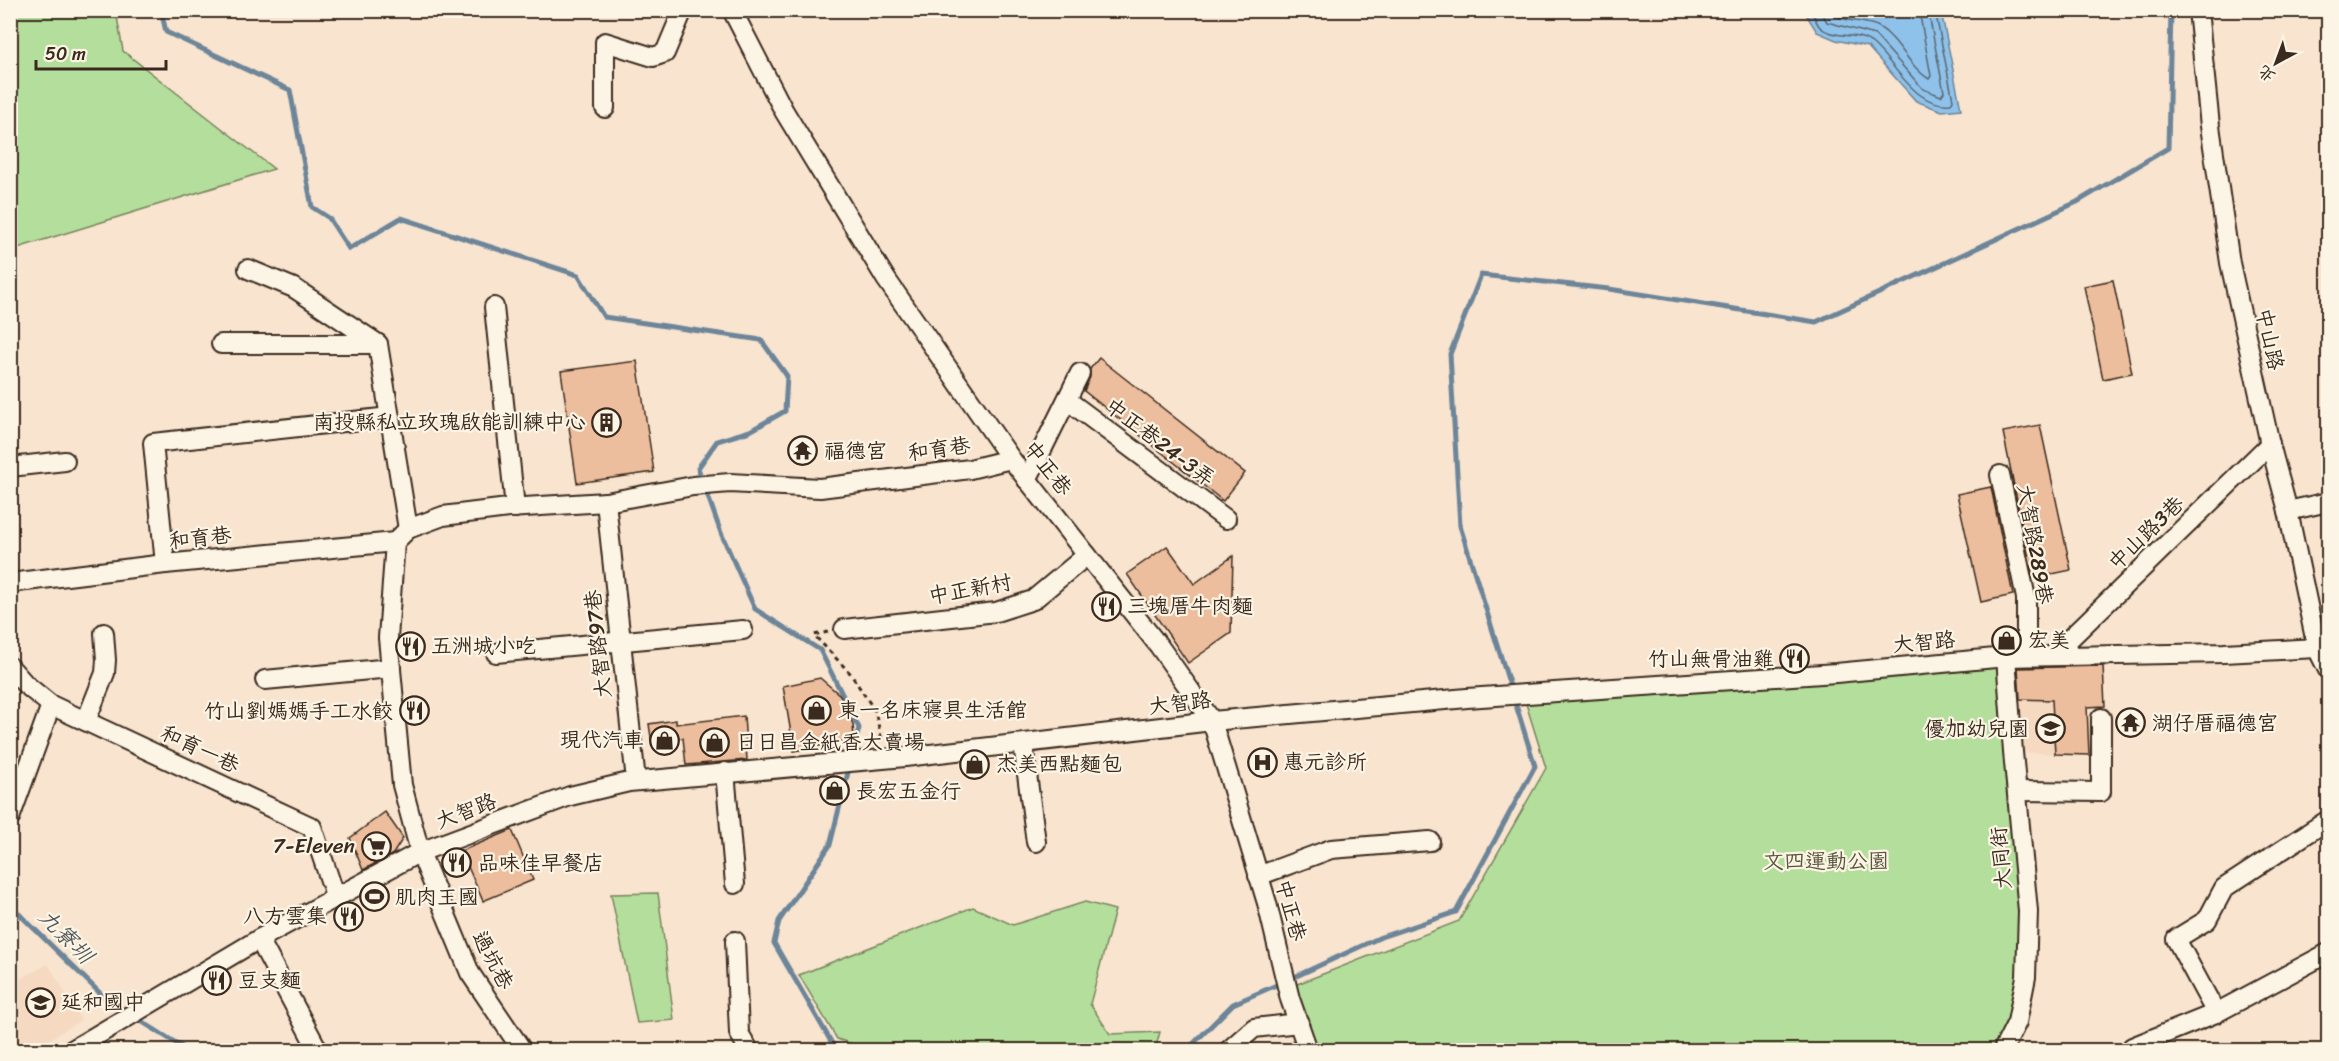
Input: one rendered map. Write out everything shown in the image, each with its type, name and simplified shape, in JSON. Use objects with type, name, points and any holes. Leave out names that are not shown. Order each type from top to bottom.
[{"type":"street","points":[[604,108],[605,42],[653,57],[664,53],[683,10]]},
{"type":"street","name":"中正巷","points":[[732,10],[784,111],[886,279],[1011,459],[1159,646],[1212,721],[1258,876],[1287,988],[1299,1023]]},
{"type":"street","name":"中山路","points":[[2198,10],[2210,126],[2230,263],[2270,444],[2328,670]]},
{"type":"street","points":[[248,269],[294,288],[378,344],[408,529]]},
{"type":"street","points":[[494,308],[515,507]]},
{"type":"street","points":[[221,344],[378,344]]},
{"type":"street","points":[[1028,480],[1080,373]]},
{"type":"street","name":"中正巷24-3弄","points":[[1067,400],[1226,519]]},
{"type":"street","points":[[165,564],[153,443],[390,417]]},
{"type":"street","name":"中山路3巷","points":[[2052,655],[2270,444]]},
{"type":"street","name":"和育巷","points":[[606,502],[693,486],[730,483],[820,488],[970,468],[1011,459]]},
{"type":"street","points":[[10,467],[65,461]]},
{"type":"street","name":"大智路289巷","points":[[2000,475],[2026,598],[2026,656]]},
{"type":"street","points":[[420,852],[402,785],[388,638],[395,542],[408,529],[443,516],[515,507],[606,502]]},
{"type":"street","name":"大智路97巷","points":[[606,502],[636,781]]},
{"type":"street","points":[[2288,511],[2328,502]]},
{"type":"street","name":"和育巷","points":[[10,583],[165,564],[395,542]]},
{"type":"street","name":"中正新村","points":[[844,629],[996,612],[1033,600],[1088,555]]},
{"type":"street","points":[[496,653],[743,630]]},
{"type":"street","points":[[86,721],[105,673],[104,633]]},
{"type":"street","name":"大智路","points":[[72,1050],[259,939],[420,852],[570,796],[636,781],[887,759],[1212,721],[1523,694],[1836,673],[2006,657],[2323,651]]},
{"type":"street","name":"大同街","points":[[2003,1050],[2017,1022],[2026,977],[2028,911],[2006,657]]},
{"type":"street","name":"和育一巷","points":[[10,667],[25,684],[51,705],[312,827],[336,898]]},
{"type":"street","points":[[266,680],[391,668]]},
{"type":"street","points":[[10,818],[51,705]]},
{"type":"street","points":[[2017,790],[2101,792],[2101,718]]},
{"type":"street","points":[[1023,744],[1036,842]]},
{"type":"street","points":[[725,772],[735,884]]},
{"type":"street","points":[[2216,1013],[2176,939],[2206,920],[2224,888],[2328,820]]},
{"type":"street","points":[[1258,876],[1331,849],[1430,841]]},
{"type":"street","name":"過坑巷","points":[[420,852],[470,973],[522,1050]]},
{"type":"street","points":[[259,939],[318,1050]]},
{"type":"street","points":[[735,941],[739,1033],[749,1050]]},
{"type":"street","points":[[2132,1047],[2216,1013],[2328,953]]},
{"type":"street","points":[[1229,1050],[1254,1028],[1299,1023],[1308,1050]]},
{"type":"path","points":[[844,629],[814,635],[850,673],[875,711],[887,759]]},
{"type":"shaded area","name":"優加幼兒園","points":[[2103,659],[2105,706],[2087,707],[2089,755],[2013,752],[2008,664]]},
{"type":"shaded area","name":"延和國中","points":[[48,964],[81,1020],[32,1050],[11,1050],[11,984]]},
{"type":"green space","points":[[11,10],[116,11],[123,51],[274,169],[11,250]]},
{"type":"green space","name":"文四運動公園","points":[[2006,657],[2027,967],[2000,1050],[1308,1050],[1287,988],[1459,921],[1546,768],[1523,694]]},
{"type":"green space","points":[[658,893],[674,1020],[637,1023],[611,894]]},
{"type":"green space","points":[[1085,902],[1115,910],[1090,1004],[1110,1034],[1160,1032],[1155,1050],[872,1050],[837,1039],[799,975],[973,907],[1013,925]]},
{"type":"water","points":[[1804,11],[1941,11],[1961,109],[1942,111],[1916,101],[1868,47],[1836,40],[1817,32]]},
{"type":"building","points":[[2113,280],[2132,373],[2103,379],[2084,286]]},
{"type":"building","points":[[1099,358],[1245,473],[1223,501],[1084,391],[1090,377],[1090,369]]},
{"type":"building","name":"南投縣私立玫瑰啟能訓練中心","points":[[637,361],[654,472],[577,483],[561,371]]},
{"type":"building","points":[[2040,425],[2071,570],[2033,578],[2003,432]]},
{"type":"building","points":[[1991,487],[2013,595],[1981,602],[1957,494]]},
{"type":"building","points":[[1167,546],[1194,584],[1233,556],[1231,633],[1188,663],[1127,574]]},
{"type":"building","name":"優加幼兒園","points":[[2103,666],[2105,706],[2087,707],[2089,755],[2055,754],[2052,700],[2020,699],[2018,668]]},
{"type":"building","name":"東一名床寢具生活館","points":[[820,678],[840,695],[853,724],[854,739],[794,751],[783,686]]},
{"type":"building","name":"日日昌金紙香大賣場","points":[[744,716],[747,760],[686,765],[683,738],[652,744],[649,724],[676,720],[676,724]]},
{"type":"building","name":"7-Eleven","points":[[385,812],[403,838],[393,854],[363,870],[350,838]]},
{"type":"building","points":[[512,830],[533,880],[483,901],[461,851]]},
{"type":"waterway","points":[[161,10],[166,32],[290,90],[312,207],[329,218],[349,249],[401,218],[578,275],[604,317],[761,340],[787,376],[785,411],[750,431],[717,441],[698,468],[721,533],[755,609],[820,650],[859,728],[830,845],[779,921],[774,943],[833,1045],[852,1050]]},
{"type":"waterway","points":[[1290,979],[1381,937],[1456,912],[1535,766],[1460,526],[1450,354],[1481,275],[1609,289],[1816,322],[2077,202],[2168,148],[2171,10]]},
{"type":"waterway","name":"九寮圳","points":[[10,905],[106,999],[187,1050]]},
{"type":"waterway","points":[[1187,1050],[1233,1004],[1281,983]]},
{"type":"place","name":"南投縣私立玫瑰啟能訓練中心","points":[[607,422]]},
{"type":"place","name":"福德宮","points":[[803,451]]},
{"type":"place","name":"三塊厝牛肉麵","points":[[1106,606]]},
{"type":"place","name":"宏美","points":[[2007,640]]},
{"type":"place","name":"五洲城小吃","points":[[410,646]]},
{"type":"place","name":"竹山無骨油雞","points":[[1795,659]]},
{"type":"place","name":"東一名床寢具生活館","points":[[817,710]]},
{"type":"place","name":"竹山劉媽媽手工水餃","points":[[414,711]]},
{"type":"place","name":"湖仔厝福德宮","points":[[2131,723]]},
{"type":"place","name":"優加幼兒園","points":[[2050,729]]},
{"type":"place","name":"現代汽車","points":[[665,740]]},
{"type":"place","name":"日日昌金紙香大賣場","points":[[715,742]]},
{"type":"place","name":"惠元診所","points":[[1262,762]]},
{"type":"place","name":"杰美西點麵包","points":[[975,764]]},
{"type":"place","name":"長宏五金行","points":[[835,791]]},
{"type":"place","name":"7-Eleven","points":[[376,846]]},
{"type":"place","name":"品味佳早餐店","points":[[457,863]]},
{"type":"place","name":"肌肉王國","points":[[374,897]]},
{"type":"place","name":"八方雲集","points":[[348,916]]},
{"type":"place","name":"豆支麵","points":[[217,980]]},
{"type":"place","name":"延和國中","points":[[40,1002]]}]
